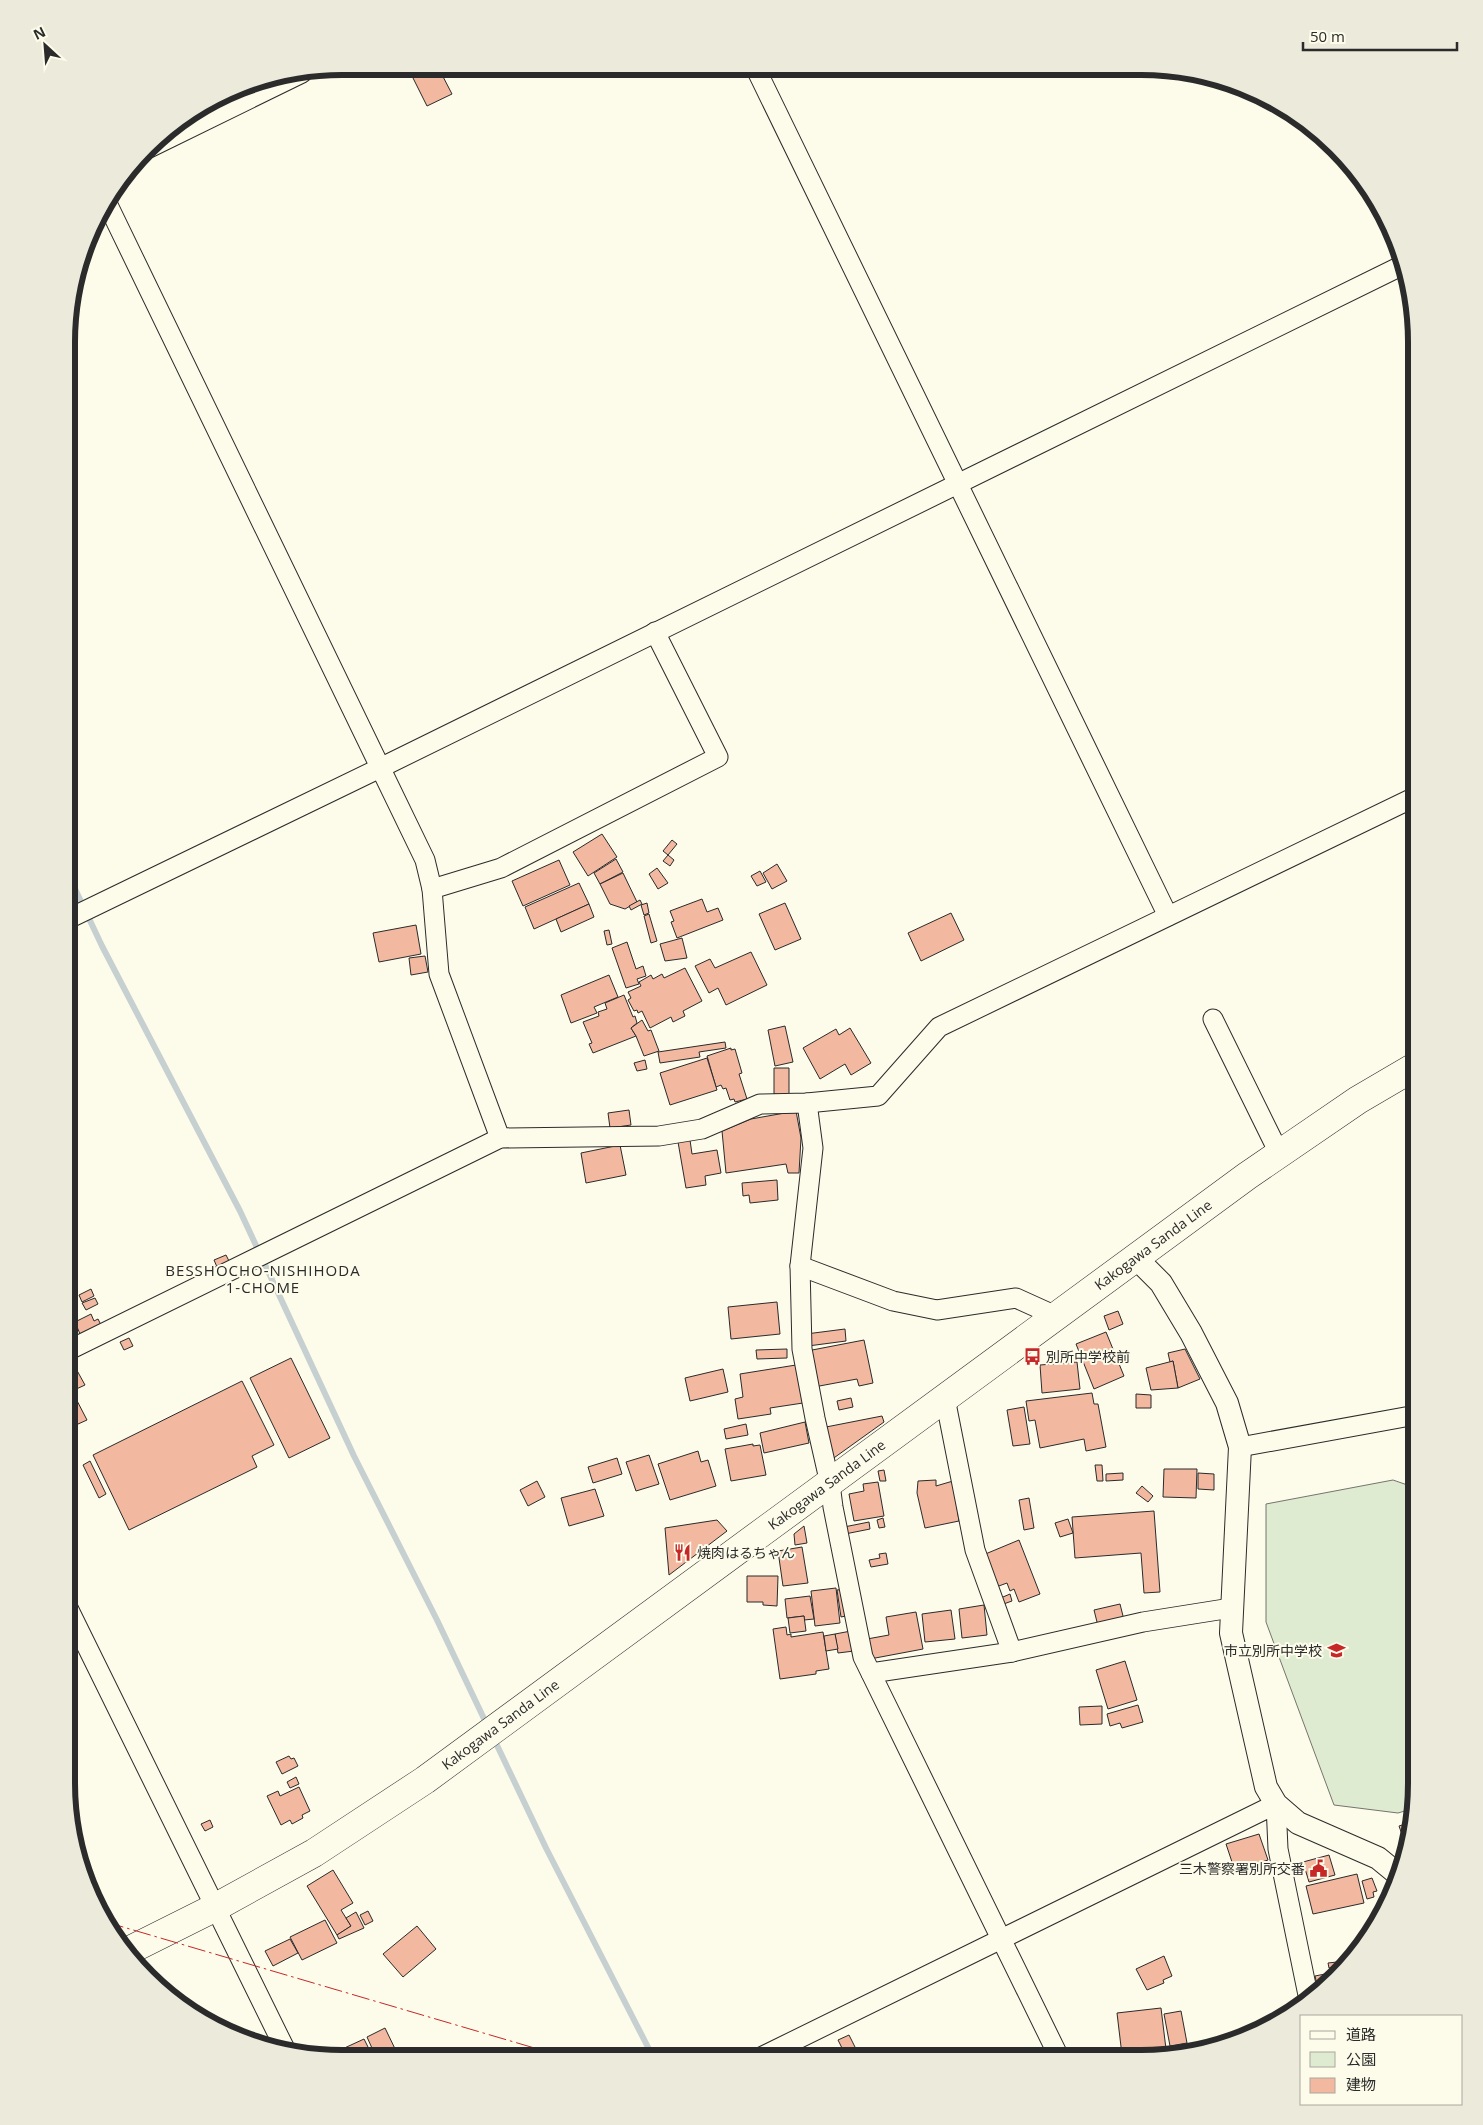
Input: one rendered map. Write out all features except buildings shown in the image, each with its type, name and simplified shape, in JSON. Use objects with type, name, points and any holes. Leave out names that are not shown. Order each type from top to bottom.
[{"type":"main road","name":"Kakogawa Sanda Line","points":[[132,1949],[216,1907],[314,1853],[425,1780],[1279,1153],[1358,1100],[1408,1071]]},
{"type":"street","points":[[759,75],[1168,916]]},
{"type":"street","points":[[170,138],[286,81]]},
{"type":"street","points":[[110,210],[382,767],[425,860],[432,889],[439,974],[500,1138]]},
{"type":"street","points":[[75,916],[382,767],[958,482],[1397,268]]},
{"type":"street","points":[[432,889],[501,868],[718,756],[655,632]]},
{"type":"street","points":[[75,1347],[500,1138],[659,1136],[702,1129],[760,1104],[807,1103],[878,1096],[939,1026],[1408,800]]},
{"type":"street","points":[[1213,1019],[1279,1153]]},
{"type":"street","points":[[807,1103],[812,1148],[800,1266],[802,1349],[863,1657],[1056,2050]]},
{"type":"street","points":[[1137,1259],[1161,1283],[1191,1333],[1227,1403],[1240,1446],[1231,1632],[1266,1787],[1276,1804],[1298,1824],[1378,1858],[1393,1871]]},
{"type":"street","points":[[800,1266],[893,1301],[937,1310],[1016,1298],[1058,1317]]},
{"type":"street","points":[[945,1398],[975,1550],[1012,1652]]},
{"type":"street","points":[[1240,1446],[1408,1415]]},
{"type":"street","points":[[872,1673],[1012,1652],[1143,1622],[1231,1608]]},
{"type":"street","points":[[75,1624],[282,2043]]},
{"type":"street","points":[[775,2050],[1276,1804]]},
{"type":"street","points":[[1276,1804],[1278,1849],[1307,1992]]},
{"type":"green space","name":"市立別所中学校","points":[[1393,1480],[1408,1485],[1406,1811],[1398,1813],[1334,1805],[1266,1622],[1266,1504]]},
{"type":"waterway","points":[[75,889],[102,946],[240,1211],[354,1456],[437,1620],[487,1725]]},
{"type":"waterway","points":[[494,1739],[546,1848],[649,2050]]},
{"type":"power","points":[[116,1925],[541,2050]]},
{"type":"place","name":"別所中学校前","points":[[1032,1357]]},
{"type":"place","name":"焼肉はるちゃん","points":[[683,1553]]},
{"type":"place","name":"市立別所中学校","points":[[1336,1651]]},
{"type":"place","name":"三木警察署別所交番","points":[[1319,1869]]},
{"type":"district","name":"BESSHOCHO-NISHIHODA 1-CHOME","points":[[263,1280]]}]
